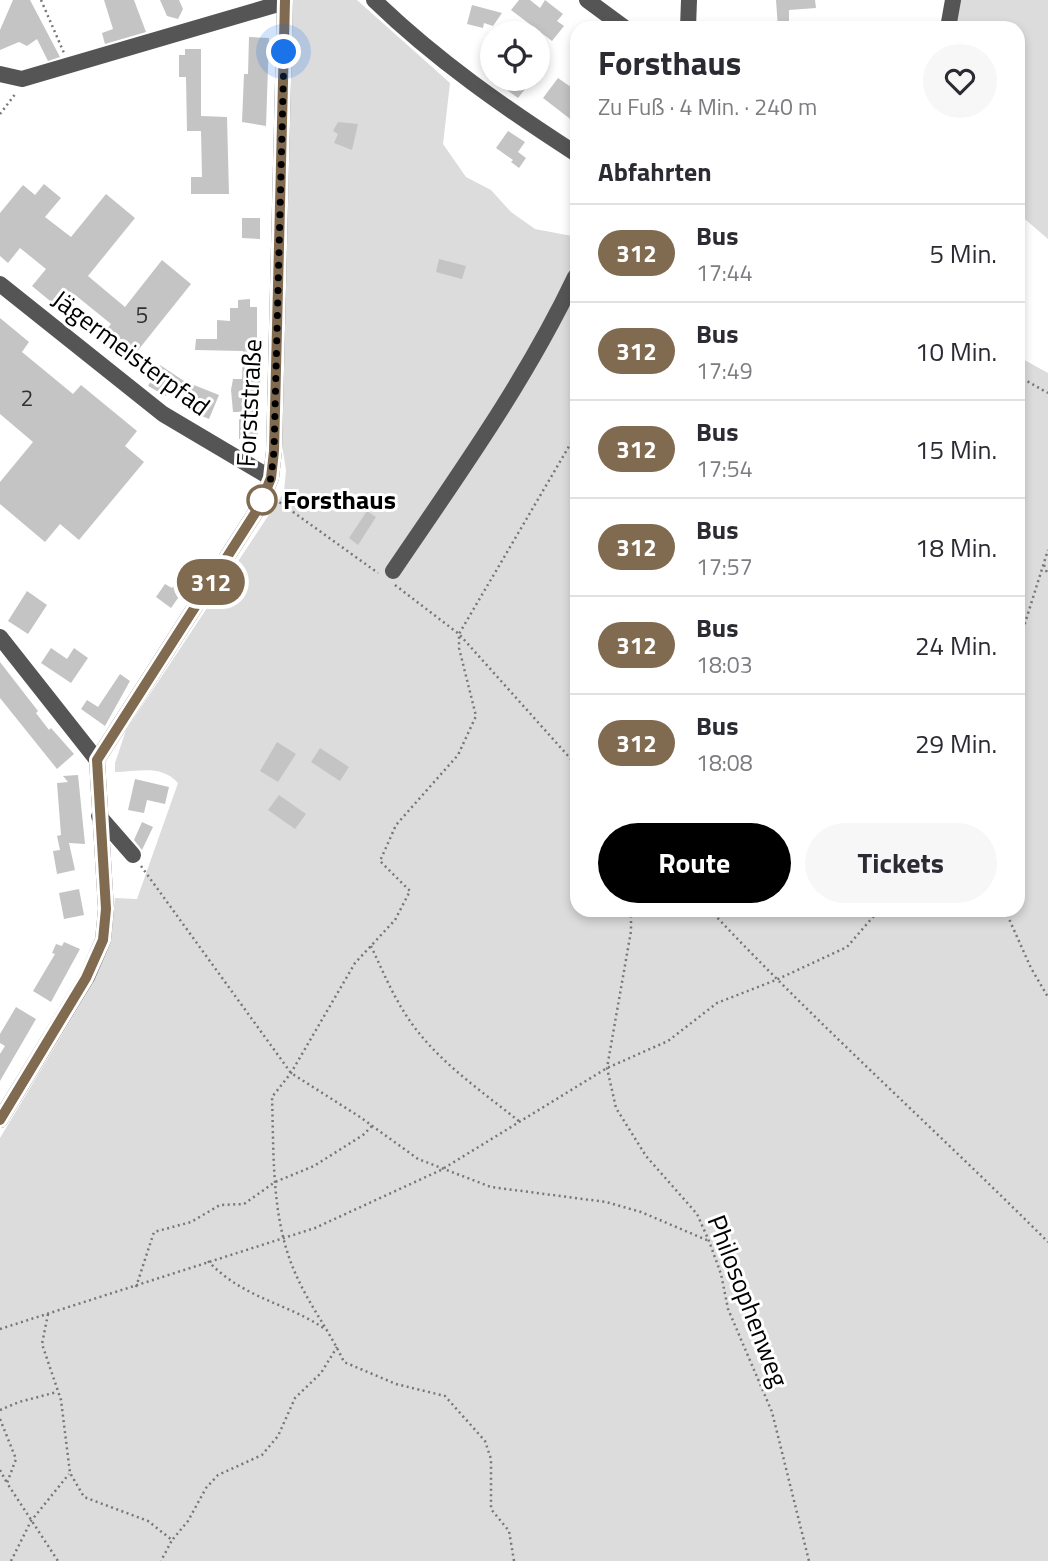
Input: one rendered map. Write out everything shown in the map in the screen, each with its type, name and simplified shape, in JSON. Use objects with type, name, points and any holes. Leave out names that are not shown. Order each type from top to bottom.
[{"type":"street","points":[[374,0],[409,34],[460,75],[570,150]]},
{"type":"street","points":[[586,0],[615,21]]},
{"type":"street","points":[[688,21],[689,0]]},
{"type":"street","points":[[949,21],[953,0]]},
{"type":"street","points":[[0,74],[22,79],[285,1]]},
{"type":"street","name":"Forststraße","points":[[97,760],[269,485],[274,451],[285,1]]},
{"type":"street","name":"Jägermeisterpfad","points":[[0,284],[163,414],[269,485]]},
{"type":"street","points":[[391,578],[510,399],[540,348],[570,287]]},
{"type":"street","points":[[0,637],[97,760],[106,909],[99,951],[86,978],[0,1120]]},
{"type":"street","points":[[99,816],[132,855]]},
{"type":"path","points":[[41,0],[70,65]]},
{"type":"path","points":[[0,114],[23,85]]},
{"type":"path","points":[[1025,380],[1048,393]]},
{"type":"path","points":[[513,1561],[509,1531],[492,1509],[491,1459],[485,1441],[445,1396],[396,1384],[344,1362],[330,1332],[297,1278],[282,1240],[275,1182],[272,1097],[291,1073],[355,963],[395,920],[410,891],[380,861],[396,825],[458,755],[476,716],[458,648],[459,634],[570,445]]},
{"type":"path","points":[[269,485],[391,578],[459,634],[570,758]]},
{"type":"path","points":[[1025,622],[1048,550]]},
{"type":"path","points":[[1043,563],[1048,575]]},
{"type":"path","points":[[132,855],[291,1073],[418,1160],[491,1187],[606,1202],[641,1212],[709,1241]]},
{"type":"path","name":"Philosophenweg","points":[[631,917],[631,931],[607,1068],[616,1108],[646,1156],[697,1214],[709,1241],[721,1275],[728,1309],[772,1412],[809,1561]]},
{"type":"path","points":[[717,917],[776,980],[1048,1242]]},
{"type":"path","points":[[0,1329],[136,1287],[208,1261],[282,1240],[315,1228],[441,1170],[607,1068],[668,1041],[717,1003],[776,980],[847,947],[873,917]]},
{"type":"path","points":[[1008,917],[1031,968],[1048,997]]},
{"type":"path","points":[[371,946],[388,983],[415,1028],[453,1068],[520,1122]]},
{"type":"path","points":[[136,1287],[154,1232],[191,1222],[220,1205],[244,1204],[275,1182],[314,1166],[363,1135],[372,1126]]},
{"type":"path","points":[[208,1261],[225,1279],[245,1292],[313,1320],[330,1332]]},
{"type":"path","points":[[48,1314],[43,1344],[58,1392],[70,1472],[84,1497],[148,1521],[172,1540]]},
{"type":"path","points":[[161,1561],[206,1488],[218,1475],[262,1455],[278,1436],[295,1398],[321,1373],[337,1347]]},
{"type":"path","points":[[0,1410],[58,1392]]},
{"type":"path","points":[[0,1419],[16,1459],[7,1482]]},
{"type":"path","points":[[0,1470],[58,1561]]},
{"type":"path","points":[[11,1561],[31,1521],[70,1472]]},
{"type":"shaded area","points":[[293,0],[357,0],[450,83],[443,144],[466,177],[491,190],[511,212],[535,229],[570,236],[570,917],[1025,917],[1025,360],[1048,373],[1048,1561],[0,1561],[0,1138],[93,983],[109,945],[115,898],[137,899],[178,783],[156,771],[115,772],[115,763],[126,730],[284,492],[286,470],[282,445]]},
{"type":"shaded area","points":[[958,0],[1048,0],[1048,239],[1025,219],[1025,21],[953,21]]},
{"type":"building","points":[[13,0],[30,0],[60,57],[48,61],[37,39],[27,46],[19,42],[0,50],[0,30]]},
{"type":"building","points":[[104,0],[134,0],[146,32],[105,44],[102,33],[113,29]]},
{"type":"building","points":[[160,0],[179,0],[183,9],[178,19],[167,16]]},
{"type":"building","points":[[519,0],[530,0],[540,8],[545,0],[563,14],[557,21],[564,26],[552,41],[550,21],[526,21],[511,10]]},
{"type":"building","points":[[776,0],[815,0],[816,8],[789,10],[789,21],[778,21]]},
{"type":"building","points":[[472,5],[502,13],[496,21],[480,21],[480,27],[467,24]]},
{"type":"building","points":[[249,37],[269,38],[266,126],[242,122]]},
{"type":"building","points":[[185,49],[201,49],[201,116],[227,117],[229,194],[191,194],[191,177],[202,177],[201,131],[187,131],[186,77],[179,77],[179,55],[185,55]]},
{"type":"building","points":[[558,78],[570,86],[570,119],[543,98]]},
{"type":"building","points":[[508,91],[524,91],[518,98]]},
{"type":"building","points":[[338,122],[358,124],[352,150],[334,143],[338,134],[333,131]]},
{"type":"building","points":[[508,131],[525,142],[518,152],[526,158],[519,168],[496,148]]},
{"type":"building","points":[[44,184],[61,198],[45,217],[71,237],[106,194],[135,218],[88,276],[125,307],[162,260],[191,284],[127,364],[98,341],[111,324],[74,294],[61,310],[32,286],[46,269],[20,248],[8,263],[0,256],[0,213],[23,185],[35,195]]},
{"type":"building","points":[[242,218],[260,218],[260,239],[242,238]]},
{"type":"building","points":[[439,259],[466,266],[462,279],[436,272]]},
{"type":"building","points":[[250,299],[250,307],[257,307],[257,341],[261,341],[260,390],[257,390],[258,438],[239,439],[239,412],[233,412],[231,390],[233,379],[242,379],[243,351],[195,350],[196,339],[217,339],[217,320],[230,321],[230,308],[238,308],[238,300]]},
{"type":"building","points":[[0,318],[29,342],[22,352],[73,394],[81,385],[137,431],[125,446],[144,462],[79,540],[60,524],[45,542],[0,504],[0,482],[33,442],[0,414]]},
{"type":"building","points":[[160,365],[184,381],[219,395],[209,419],[185,409],[190,397],[170,389],[166,396],[148,386]]},
{"type":"building","points":[[367,511],[376,517],[358,545],[349,538]]},
{"type":"building","points":[[165,584],[172,588],[174,585],[183,591],[171,608],[156,597]]},
{"type":"building","points":[[27,591],[47,605],[28,634],[8,621]]},
{"type":"building","points":[[51,648],[67,659],[74,648],[88,658],[71,683],[41,663]]},
{"type":"building","points":[[0,662],[38,711],[36,713],[49,730],[51,728],[74,754],[57,769],[0,698]]},
{"type":"building","points":[[120,674],[130,681],[105,726],[81,709],[87,700],[98,707]]},
{"type":"building","points":[[277,742],[296,754],[278,782],[260,771]]},
{"type":"building","points":[[320,748],[349,767],[340,781],[311,762]]},
{"type":"building","points":[[78,775],[85,844],[69,843],[75,870],[57,874],[53,851],[60,850],[57,836],[61,835],[57,783],[68,782],[63,776]]},
{"type":"building","points":[[135,779],[169,787],[165,804],[147,800],[144,813],[128,810]]},
{"type":"building","points":[[279,795],[306,814],[295,829],[268,810]]},
{"type":"building","points":[[142,822],[153,827],[142,850],[134,840]]},
{"type":"building","points":[[79,889],[84,915],[64,919],[59,893]]},
{"type":"building","points":[[64,942],[80,949],[51,1002],[33,991],[55,954],[52,953],[56,944],[62,946]]},
{"type":"building","points":[[16,1007],[36,1019],[0,1081],[0,1054],[5,1046],[0,1043],[0,1034]]},
{"type":"bus line","name":"312","points":[[0,1120],[86,978],[103,940],[106,909],[97,760],[259,507],[271,478],[274,451],[285,0]]},
{"type":"place","name":"Forsthaus","points":[[262,500]]},
{"type":"route","points":[[262,500],[259,507],[271,478],[274,451],[284,52]]}]
